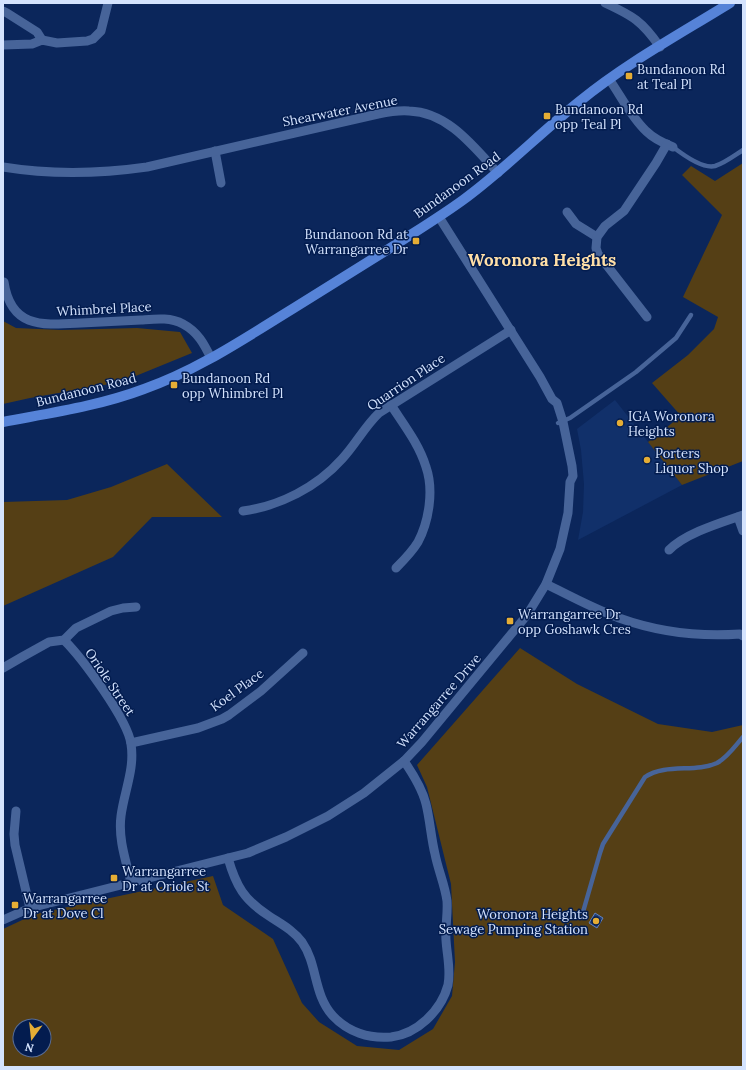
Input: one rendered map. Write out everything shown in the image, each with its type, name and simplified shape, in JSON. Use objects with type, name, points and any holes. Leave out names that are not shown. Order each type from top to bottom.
[{"type":"street","points":[[3,45],[32,44],[42,40],[57,42],[87,41],[93,39],[101,31],[108,3]]},
{"type":"street","points":[[605,3],[628,14],[642,24],[660,47]]},
{"type":"street","name":"Bundanoon Road","points":[[3,422],[87,406],[122,396],[168,380],[211,358],[439,217],[498,174],[547,128],[609,79],[730,3]]},
{"type":"street","points":[[3,11],[37,32],[42,40]]},
{"type":"street","points":[[609,79],[646,132],[670,146],[656,163],[624,211],[605,226],[597,236],[596,243],[598,254],[647,317]]},
{"type":"street","name":"Shearwater Avenue","points":[[3,167],[58,173],[103,172],[147,167],[378,114],[395,111],[410,111],[428,115],[443,121],[454,128],[498,174]]},
{"type":"street","points":[[215,152],[221,183]]},
{"type":"street","points":[[567,212],[576,224],[597,236]]},
{"type":"street","name":"Warrangarree Drive","points":[[3,920],[30,908],[248,852],[286,837],[328,816],[364,793],[404,761],[438,724],[527,615],[546,584],[555,564],[568,513],[570,482],[567,476],[561,422],[552,405],[552,399],[540,376],[439,217]]},
{"type":"street","name":"Whimbrel Place","points":[[4,282],[8,301],[18,314],[32,322],[50,325],[150,319],[175,320],[193,330],[200,337],[211,358]]},
{"type":"street","name":"Quarrion Place","points":[[243,511],[271,505],[302,491],[316,482],[333,469],[371,420],[379,413],[511,330]]},
{"type":"street","points":[[391,405],[421,453],[427,468],[430,495],[426,521],[418,542],[412,551],[396,568]]},
{"type":"street","points":[[669,550],[676,543],[686,538],[741,516],[743,532]]},
{"type":"street","points":[[546,584],[604,612],[638,624],[671,632],[688,634],[706,635],[742,633]]},
{"type":"street","points":[[3,668],[49,642],[64,640],[76,628],[112,611],[136,607]]},
{"type":"street","name":"Oriole Street","points":[[64,640],[108,698],[124,724],[131,743],[130,778],[120,828],[124,856],[131,882]]},
{"type":"street","name":"Koel Place","points":[[131,743],[198,728],[222,719],[261,691],[303,653]]},
{"type":"street","points":[[228,858],[234,878],[247,897],[261,911],[290,929],[302,942],[312,962],[321,998],[334,1017],[353,1031],[370,1036],[396,1036],[405,1034],[424,1022],[434,1011],[444,995],[450,976],[445,934],[447,903],[444,886],[435,854],[426,804],[413,775],[404,761]]},
{"type":"street","points":[[16,811],[14,834],[15,845],[30,908]]},
{"type":"lane","points":[[670,146],[686,157],[710,166],[716,166],[743,150]]},
{"type":"lane","points":[[561,422],[570,418],[636,372],[658,354],[676,338],[691,315]]},
{"type":"lane","points":[[583,912],[603,844],[645,778],[650,774],[660,771],[711,765],[725,757],[743,737]]},
{"type":"shaded area","points":[[743,163],[743,461],[682,485],[648,442],[681,416],[652,383],[688,355],[714,329],[718,317],[683,297],[722,215],[682,175],[691,166],[715,181]]},
{"type":"shaded area","points":[[3,321],[16,328],[61,330],[137,328],[180,332],[192,353],[121,382],[3,404]]},
{"type":"shaded area","points":[[615,400],[682,485],[578,540],[583,512],[584,484],[581,450],[577,429]]},
{"type":"shaded area","points":[[167,464],[222,517],[152,517],[113,557],[3,606],[3,502],[67,500],[111,487]]},
{"type":"shaded area","points":[[520,648],[577,684],[658,724],[712,732],[743,725],[743,1067],[3,1067],[3,929],[35,914],[213,876],[223,905],[273,939],[302,1003],[319,1022],[357,1046],[399,1050],[433,1029],[452,996],[455,962],[451,884],[427,787],[417,765]]},
{"type":"building","name":"Woronora Heights Sewage Pumping Station","points":[[595,913],[603,918],[597,928],[589,923]]},
{"type":"place","name":"Bundanoon Rd at Teal Pl","points":[[629,76]]},
{"type":"place","name":"Bundanoon Rd opp Teal Pl","points":[[547,116]]},
{"type":"place","name":"Bundanoon Rd at Warrangarree Dr","points":[[416,241]]},
{"type":"place","name":"Bundanoon Rd opp Whimbrel Pl","points":[[174,385]]},
{"type":"place","name":"IGA Woronora Heights","points":[[620,423]]},
{"type":"place","name":"Porters Liquor Shop","points":[[647,460]]},
{"type":"place","name":"Warrangarree Dr opp Goshawk Cres","points":[[510,621]]},
{"type":"place","name":"Warrangarree Dr at Oriole St","points":[[114,878]]},
{"type":"place","name":"Warrangarree Dr at Dove Cl","points":[[15,905]]},
{"type":"place","name":"Woronora Heights Sewage Pumping Station","points":[[596,921]]},
{"type":"district","name":"Woronora Heights","points":[[542,260]]}]
